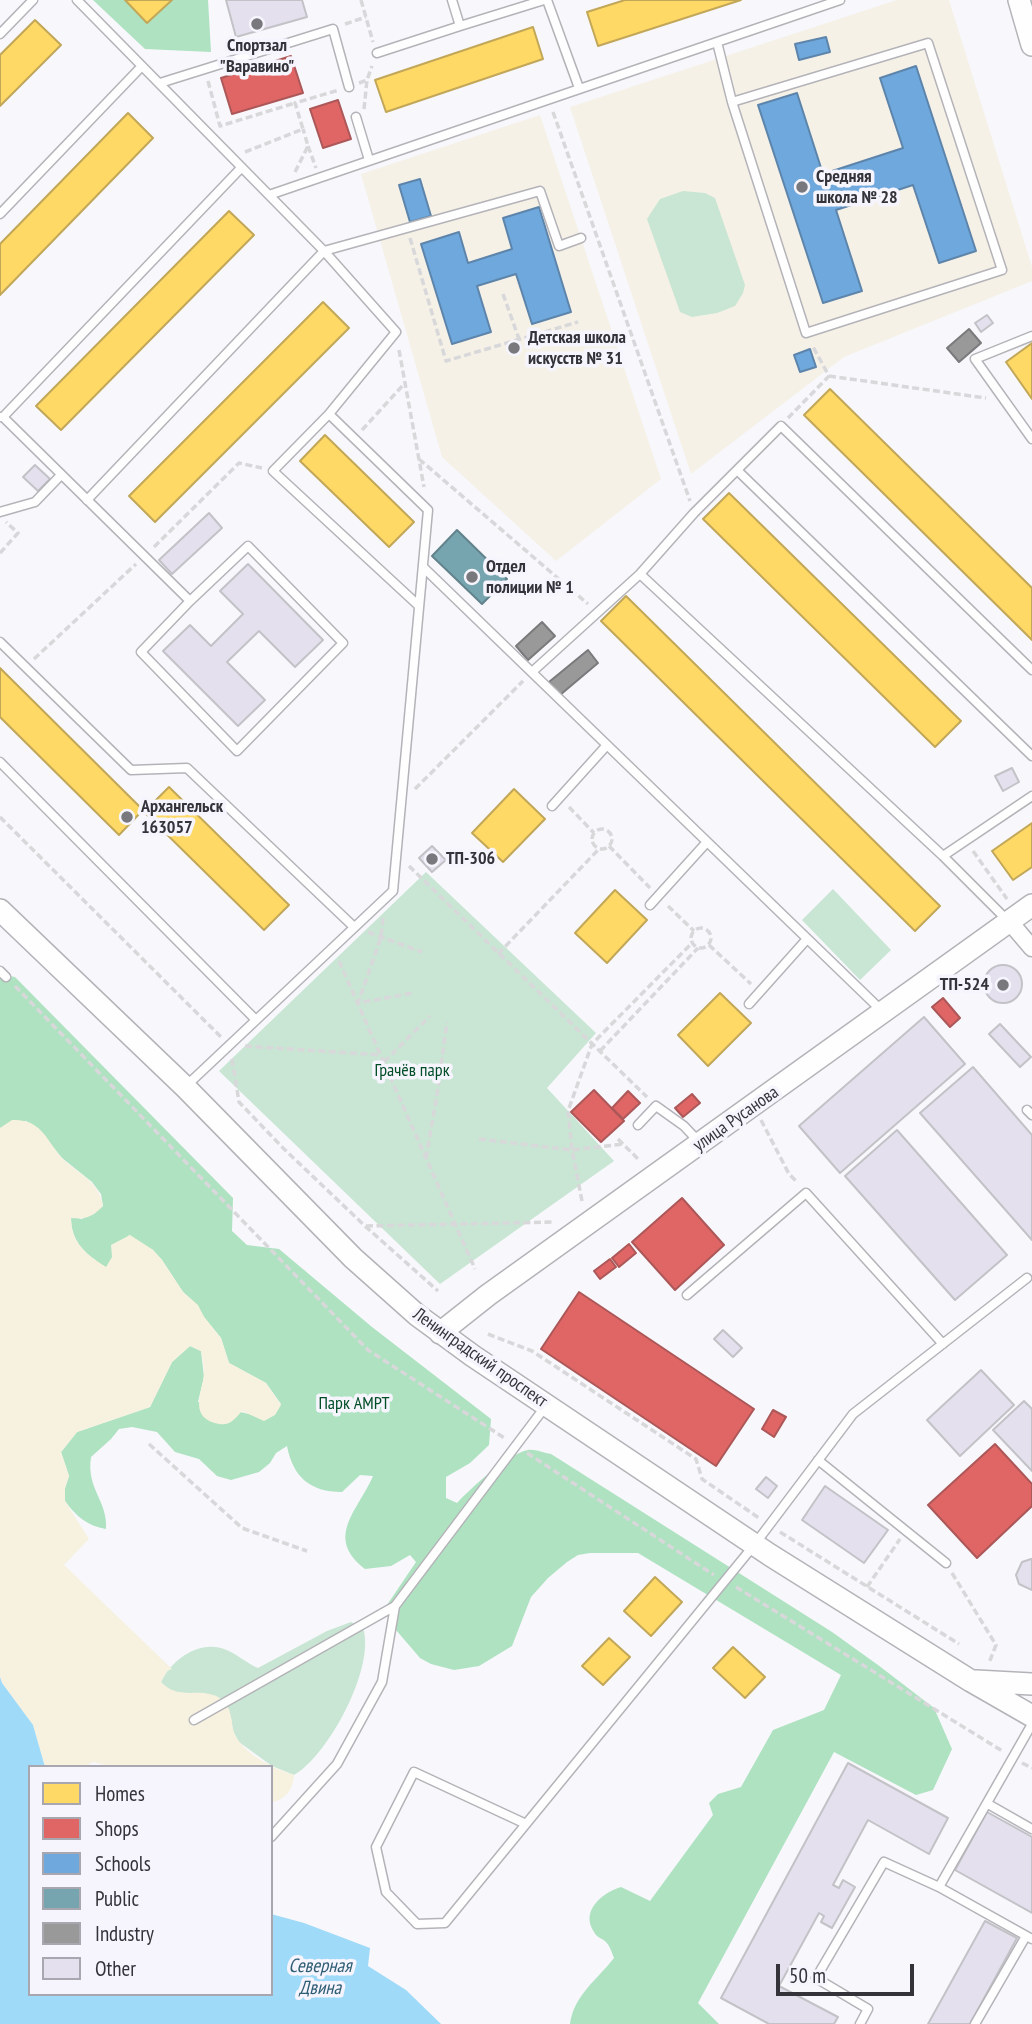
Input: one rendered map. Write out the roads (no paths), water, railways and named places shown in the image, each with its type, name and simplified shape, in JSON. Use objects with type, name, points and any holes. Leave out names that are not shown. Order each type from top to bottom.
[{"type":"main road","points":[[1019,0],[1032,45]]},
{"type":"main road","name":"улица Русанова","points":[[440,1333],[488,1295],[1030,906]]},
{"type":"main road","name":"Ленинградский проспект","points":[[0,910],[185,1087],[353,1258],[440,1333],[755,1545],[971,1681],[1032,1716]]},
{"type":"main road","points":[[971,1681],[1032,1684]]},
{"type":"street","points":[[1009,921],[1032,948]]},
{"type":"lane","points":[[0,34],[33,0]]},
{"type":"lane","points":[[77,0],[324,251],[396,332],[329,414],[273,471],[419,606]]},
{"type":"lane","points":[[452,0],[460,26]]},
{"type":"lane","points":[[377,53],[545,0],[579,88]]},
{"type":"lane","points":[[269,195],[840,0]]},
{"type":"lane","points":[[160,83],[333,29],[349,87]]},
{"type":"lane","points":[[717,42],[732,102],[806,333],[1002,270],[928,43],[732,102]]},
{"type":"lane","points":[[0,214],[142,66]]},
{"type":"lane","points":[[356,117],[369,160]]},
{"type":"lane","points":[[190,601],[1,417],[241,168]]},
{"type":"lane","points":[[87,500],[324,251],[540,191],[559,246],[581,238]]},
{"type":"lane","points":[[1032,336],[975,359],[1032,439]]},
{"type":"lane","points":[[185,1087],[393,891],[428,510],[329,414]]},
{"type":"lane","points":[[532,672],[639,574],[694,513],[781,426],[1032,670]]},
{"type":"lane","points":[[738,471],[1032,756]]},
{"type":"lane","points":[[0,514],[35,502],[61,475]]},
{"type":"lane","points":[[248,546],[342,643],[237,751],[141,652],[190,601],[248,546]]},
{"type":"lane","points":[[423,567],[884,1013]]},
{"type":"lane","points":[[639,574],[943,856],[1009,921]]},
{"type":"lane","points":[[0,642],[131,770],[187,768],[354,927]]},
{"type":"lane","points":[[552,806],[607,745]]},
{"type":"lane","points":[[0,762],[256,1020]]},
{"type":"lane","points":[[943,856],[1032,796]]},
{"type":"lane","points":[[650,905],[707,842]]},
{"type":"lane","points":[[749,1004],[807,939]]},
{"type":"lane","points":[[638,1125],[656,1106],[684,1126],[701,1144]]},
{"type":"lane","points":[[687,1294],[806,1193],[943,1344]]},
{"type":"lane","points":[[526,1824],[414,1772],[376,1847],[386,1892],[417,1924],[445,1923],[755,1545],[768,1524],[853,1414],[1027,1278]]},
{"type":"lane","points":[[194,1720],[395,1606],[547,1405]]},
{"type":"lane","points":[[818,1460],[946,1563]]},
{"type":"lane","points":[[273,1835],[337,1764],[382,1682],[395,1606]]},
{"type":"lane","points":[[939,1887],[1032,1724]]},
{"type":"lane","points":[[988,1804],[1032,1829]]},
{"type":"lane","points":[[860,2024],[868,2009],[816,1978],[884,1862],[939,1887],[1029,1938],[975,2024]]},
{"type":"water","name":"Северная Двина","points":[[0,1677],[33,1725],[44,1765],[28,1765],[28,1996],[273,1996],[273,1915],[304,1923],[370,1948],[368,1966],[406,1990],[441,2024],[0,2024]]},
{"type":"place","name":"Спортзал \"Варавино\"","points":[[257,24]]},
{"type":"place","name":"Средняя школа № 28","points":[[802,187]]},
{"type":"place","name":"Детская школа искусств № 31","points":[[514,348]]},
{"type":"place","name":"Отдел полиции № 1","points":[[472,577]]},
{"type":"place","name":"Архангельск 163057","points":[[127,817]]},
{"type":"place","name":"ТП-306","points":[[432,859]]},
{"type":"place","name":"ТП-524","points":[[1003,985]]},
{"type":"park label","name":"Грачёв парк","points":[[412,1071]]},
{"type":"park label","name":"Парк АМРТ","points":[[354,1404]]}]
